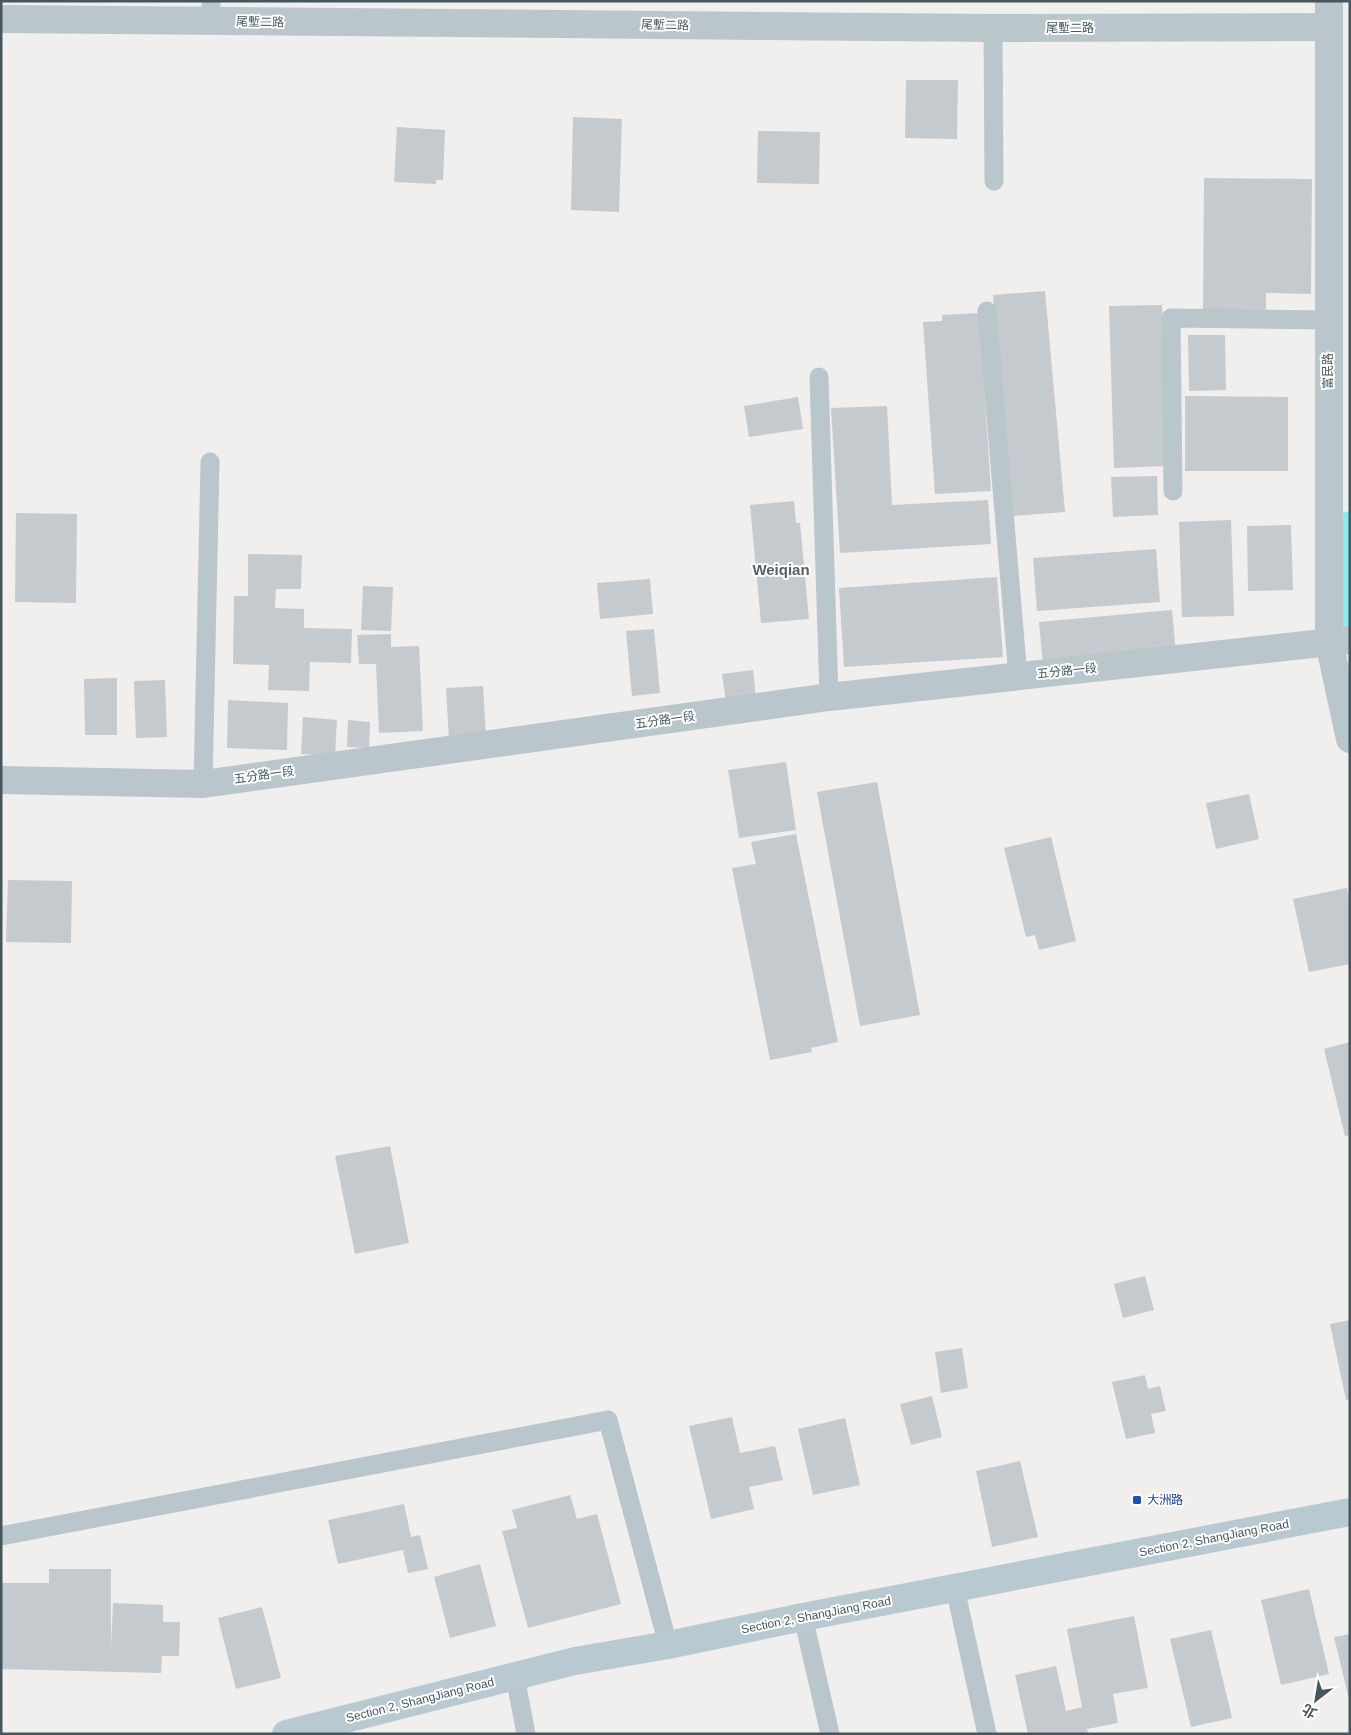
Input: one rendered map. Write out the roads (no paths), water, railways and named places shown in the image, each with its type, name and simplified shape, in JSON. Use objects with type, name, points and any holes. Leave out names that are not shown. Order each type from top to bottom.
[{"type":"main road","name":"Section 2, ShangJiang Road","points":[[286,1734],[574,1661],[668,1645],[803,1617],[1350,1512]]},
{"type":"street","name":"尾塹二路","points":[[1,20],[211,11],[993,28],[1329,14]]},
{"type":"street","name":"富民路","points":[[1329,14],[1328,320],[1339,641],[1350,739]]},
{"type":"street","name":"五分路一段","points":[[1,780],[204,784],[829,697],[1339,641]]},
{"type":"lane","points":[[993,28],[994,181]]},
{"type":"lane","points":[[987,311],[1018,677]]},
{"type":"lane","points":[[1173,491],[1171,318],[1328,320]]},
{"type":"lane","points":[[819,377],[829,697]]},
{"type":"lane","points":[[204,784],[210,462]]},
{"type":"lane","points":[[1,1536],[608,1420],[668,1645]]},
{"type":"lane","points":[[955,1588],[986,1734]]},
{"type":"lane","points":[[803,1617],[830,1734]]},
{"type":"lane","points":[[515,1676],[526,1734]]},
{"type":"waterway","points":[[1349,612],[1350,527]]},
{"type":"waterway","points":[[1349,612],[1350,630]]},
{"type":"place","name":"大洲路","points":[[1137,1500]]},
{"type":"district","name":"Weiqian","points":[[781,569]]}]
